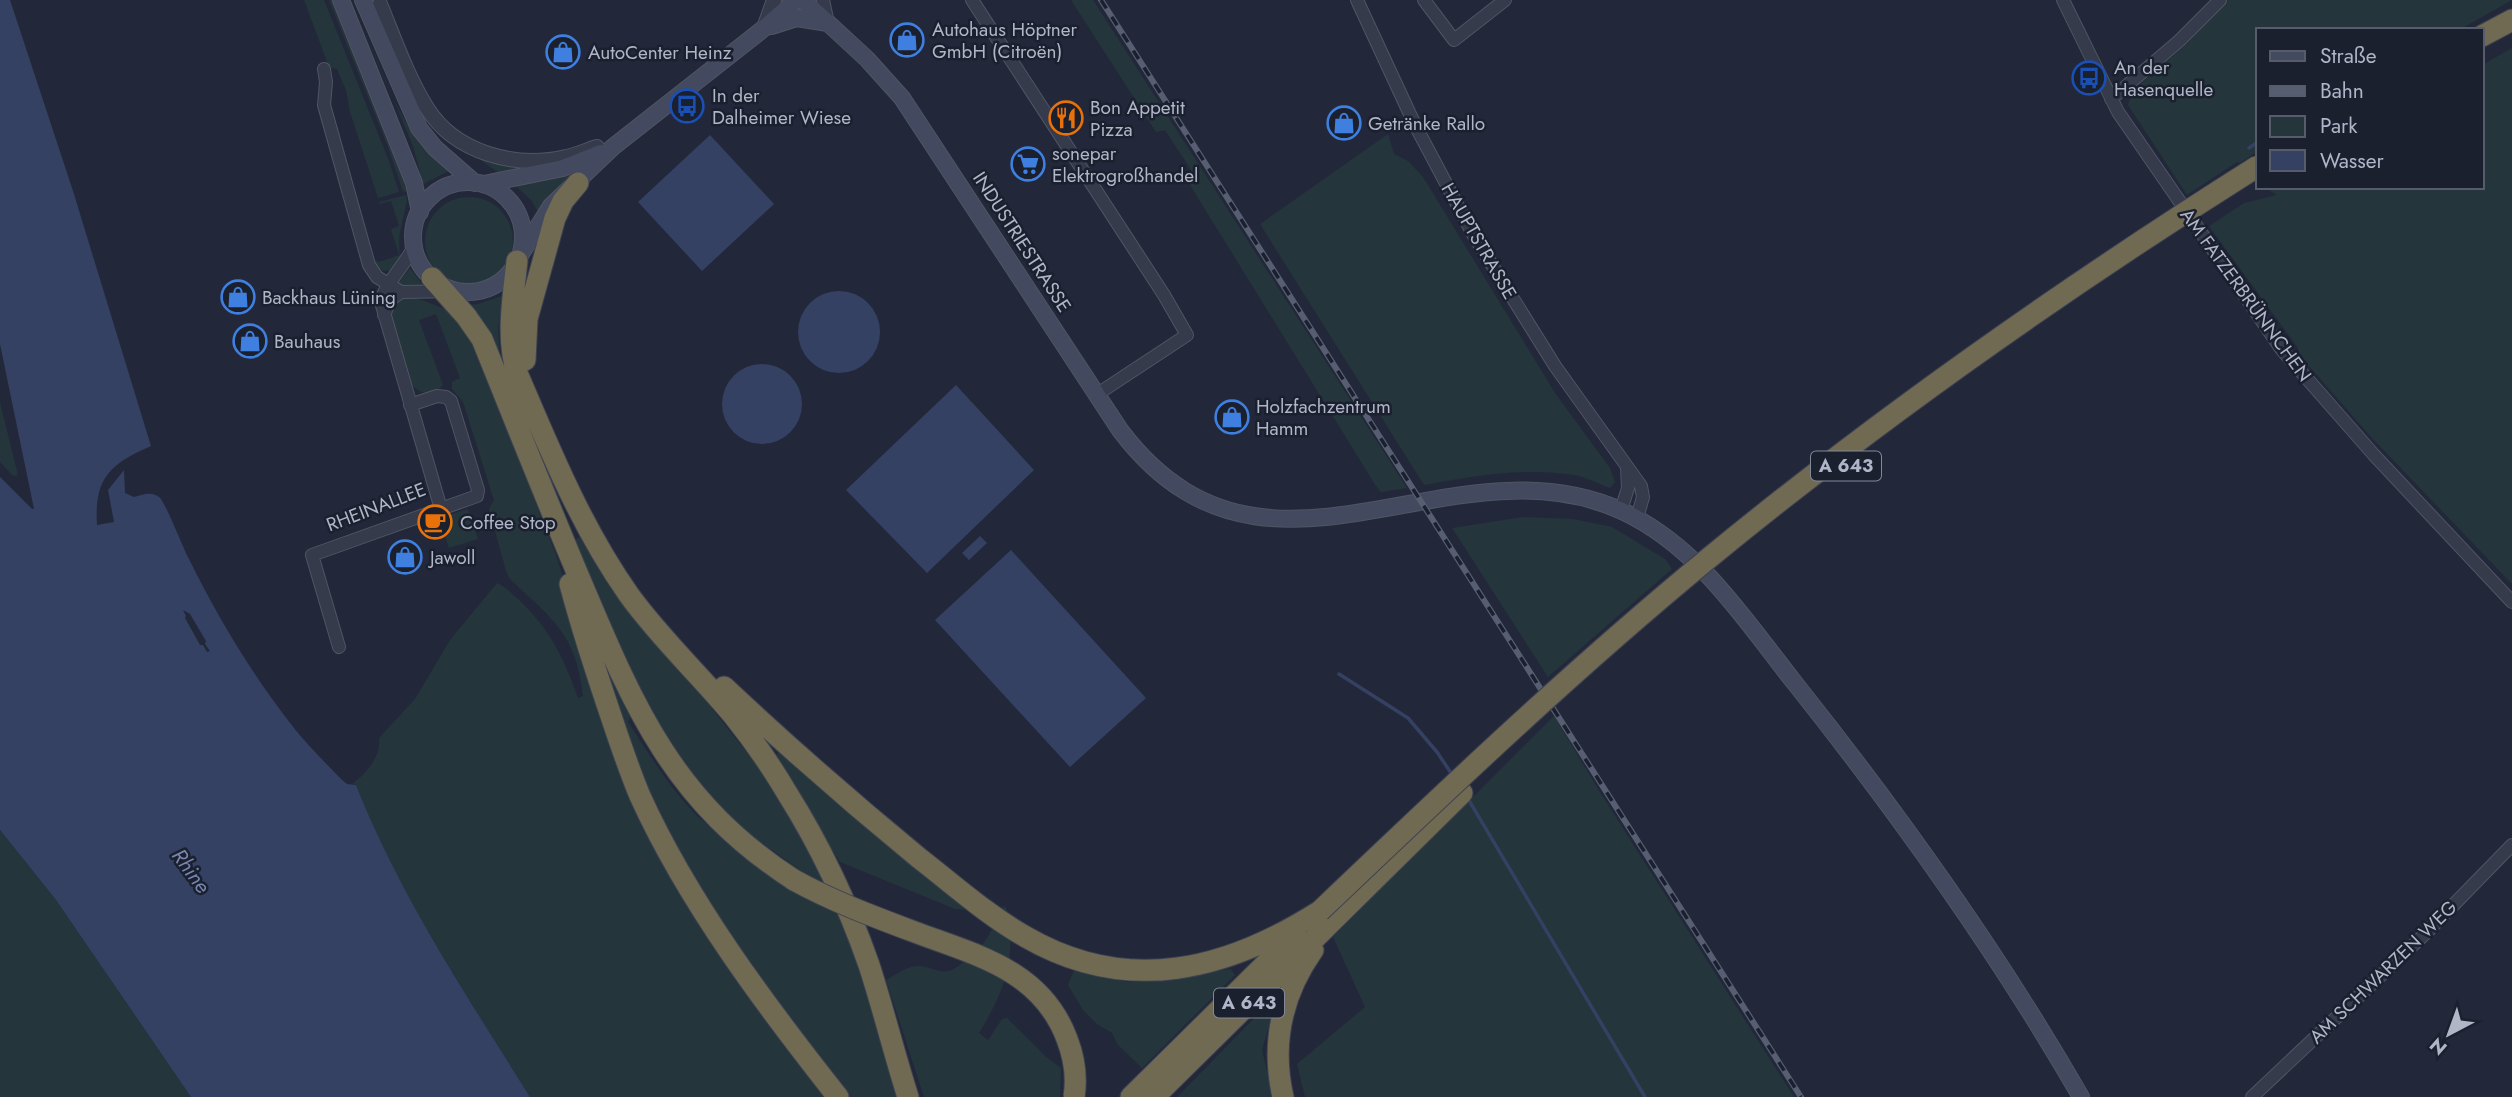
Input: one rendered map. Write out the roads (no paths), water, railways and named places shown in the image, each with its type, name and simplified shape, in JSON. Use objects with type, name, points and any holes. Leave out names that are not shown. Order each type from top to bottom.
[{"type":"highway","points":[[2484,35],[2512,20]]},
{"type":"highway","points":[[2484,49],[2512,34]]},
{"type":"highway","name":"A 643","points":[[1131,1097],[1488,751],[1709,558],[1923,391],[2149,235],[2256,167]]},
{"type":"highway","name":"A 643","points":[[1154,1097],[1434,820],[1640,633],[1786,513],[1906,421],[2126,262],[2256,179]]},
{"type":"highway","points":[[537,420],[525,363],[527,319],[555,218],[563,201],[578,183]]},
{"type":"highway","points":[[518,259],[511,331],[513,358],[572,499],[616,574],[655,628],[748,734],[807,827],[838,886],[856,930],[908,1097]]},
{"type":"highway","points":[[446,287],[482,339],[622,678],[676,772],[730,832],[761,858],[794,880],[840,903],[999,965],[1026,981],[1048,1003],[1064,1030],[1073,1060],[1074,1097]]},
{"type":"highway","points":[[574,565],[570,583],[591,657],[632,776],[650,816],[706,915],[737,962],[838,1097]]},
{"type":"highway","points":[[616,574],[668,635],[799,757],[1005,925],[1051,950],[1100,965],[1138,970],[1177,969],[1228,958],[1283,934],[1320,911]]},
{"type":"highway","points":[[1283,1097],[1278,1048],[1287,997],[1300,970],[1343,909]]},
{"type":"main road","points":[[341,0],[414,183],[419,212]]},
{"type":"main road","points":[[618,143],[574,165],[516,179],[453,185],[439,191],[419,212],[414,229],[414,246],[421,264],[446,287],[480,290],[493,286],[505,277],[546,213],[618,143],[796,0]]},
{"type":"main road","name":"INDUSTRIESTRASSE","points":[[803,0],[881,73],[909,108],[1130,443],[1152,467],[1178,487],[1207,502],[1254,517],[1297,520],[1481,493],[1528,489],[1583,497],[1621,510],[1673,542],[1705,570],[1840,739],[1972,921],[2081,1097]]},
{"type":"main road","points":[[374,1],[392,69],[412,115],[427,138],[478,184],[502,195],[517,212],[523,234],[518,259]]},
{"type":"main road","points":[[763,29],[793,18],[828,23]]},
{"type":"street","points":[[763,29],[774,0]]},
{"type":"street","points":[[822,0],[828,23]]},
{"type":"street","points":[[972,0],[1188,335],[1096,395]]},
{"type":"street","name":"HAUPTSTRASSE","points":[[1357,0],[1415,125],[1468,226],[1555,366],[1637,480],[1643,492],[1637,518]]},
{"type":"street","points":[[1424,0],[1454,40],[1505,0]]},
{"type":"street","name":"AM FATZERBRÜNNCHEN","points":[[2063,0],[2111,99],[2282,350],[2374,455],[2512,602]]},
{"type":"street","points":[[2111,99],[2179,41],[2220,0]]},
{"type":"street","points":[[374,1],[428,110],[446,131],[464,143],[497,157],[539,160],[566,157],[618,143]]},
{"type":"street","points":[[324,69],[324,104],[369,265],[375,275],[401,292]]},
{"type":"street","name":"RHEINALLEE","points":[[339,647],[312,555],[441,509],[384,316],[382,298],[388,285],[406,264],[414,246]]},
{"type":"street","points":[[384,316],[389,301],[401,292],[446,287]]},
{"type":"street","points":[[410,405],[441,396],[446,397],[454,407],[478,490],[477,496],[441,509]]},
{"type":"street","points":[[1621,510],[1628,488],[1627,468]]},
{"type":"street","name":"AM SCHWARZEN WEG","points":[[2252,1097],[2426,933],[2512,845]]},
{"type":"water","name":"Rhine","points":[[0,0],[10,0],[73,191],[151,446],[125,459],[108,475],[98,495],[97,525],[114,522],[108,490],[124,470],[125,493],[134,497],[153,494],[162,500],[212,603],[264,688],[317,754],[347,784],[356,785],[414,906],[530,1097],[191,1097],[56,900],[0,830],[0,477],[34,509],[0,344]]},
{"type":"water","points":[[710,135],[774,204],[702,271],[638,202]]},
{"type":"water","points":[[839,291],[855,294],[868,303],[877,316],[880,332],[877,348],[868,361],[855,370],[839,373],[823,370],[810,361],[801,348],[798,332],[801,316],[810,303],[823,294]]},
{"type":"water","points":[[762,364],[777,367],[790,376],[799,389],[802,404],[799,419],[790,432],[777,441],[762,444],[747,441],[734,432],[725,419],[722,404],[725,389],[734,376],[747,367]]},
{"type":"water","points":[[956,385],[1034,470],[927,573],[846,490]]},
{"type":"water","points":[[980,536],[987,543],[969,560],[962,553]]},
{"type":"water","points":[[1011,550],[1146,698],[1070,767],[935,620]]},
{"type":"waterway","points":[[2249,148],[2256,143]]},
{"type":"waterway","points":[[1339,674],[1408,718],[1453,776]]},
{"type":"waterway","points":[[1467,797],[1645,1097]]},
{"type":"railway","points":[[1101,0],[1801,1097]]},
{"type":"place","name":"Autohaus Höptner GmbH (Citroën)","points":[[907,40]]},
{"type":"place","name":"AutoCenter Heinz","points":[[563,52]]},
{"type":"place","name":"An der Hasenquelle","points":[[2089,78]]},
{"type":"place","name":"In der Dalheimer Wiese","points":[[687,106]]},
{"type":"place","name":"Bon Appetit Pizza","points":[[1066,118]]},
{"type":"place","name":"Getränke Rallo","points":[[1344,123]]},
{"type":"place","name":"sonepar Elektrogroßhandel","points":[[1028,164]]},
{"type":"place","name":"Backhaus Lüning","points":[[238,297]]},
{"type":"place","name":"Bauhaus","points":[[250,341]]},
{"type":"place","name":"Holzfachzentrum Hamm","points":[[1232,417]]},
{"type":"place","name":"Coffee Stop","points":[[435,522]]},
{"type":"place","name":"Jawoll","points":[[405,557]]}]
